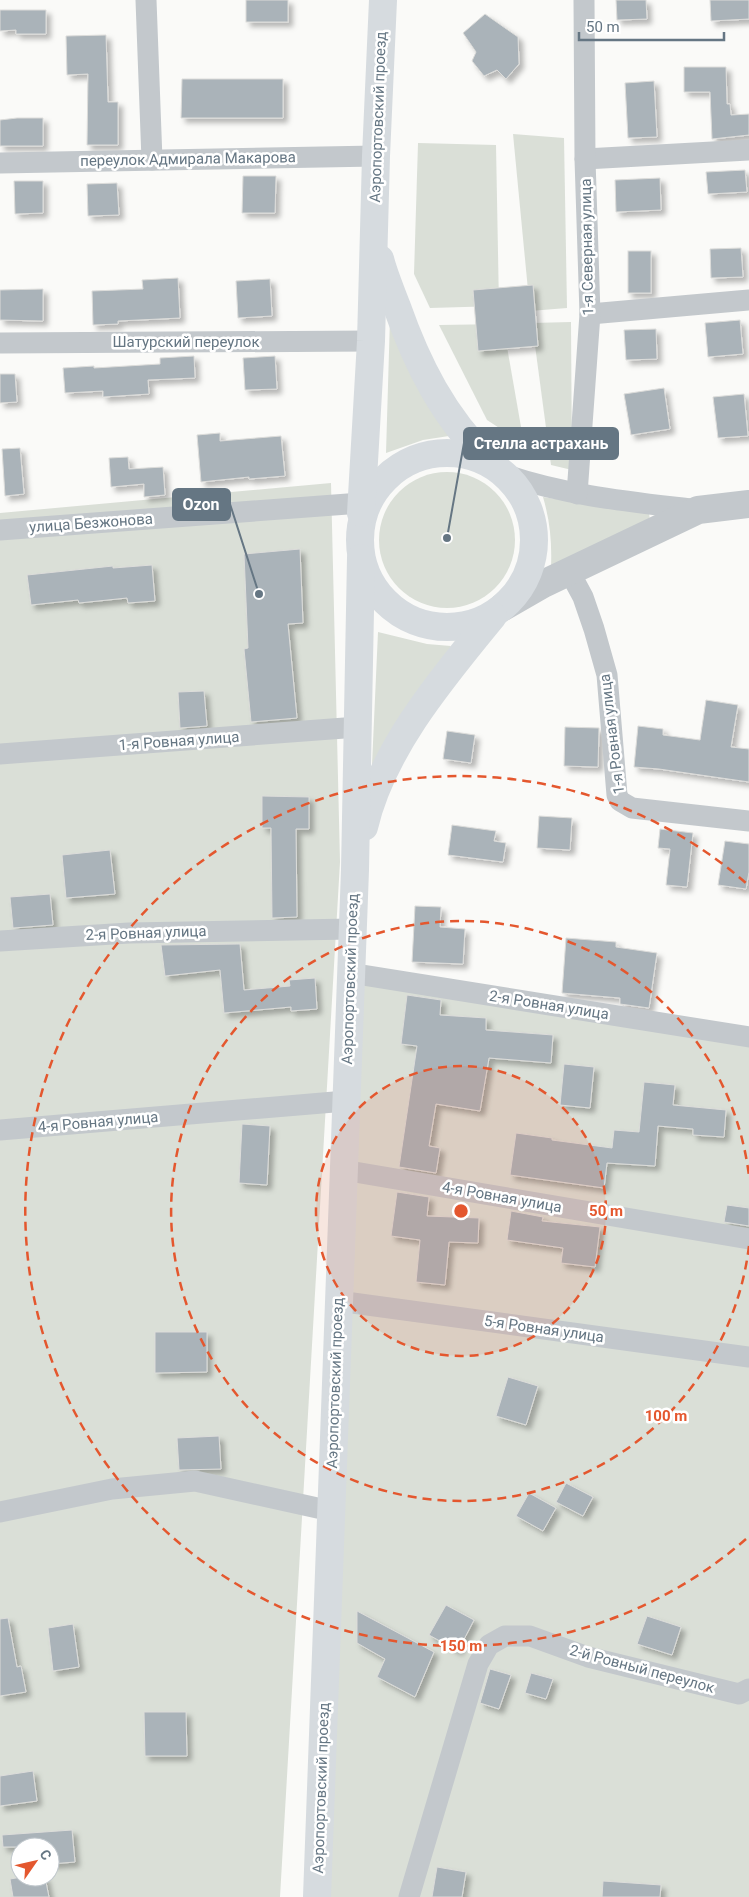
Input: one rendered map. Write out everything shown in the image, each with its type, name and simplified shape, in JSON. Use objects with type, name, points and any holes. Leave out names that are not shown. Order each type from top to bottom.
[{"type":"main road","name":"Аэропортовский проезд","points":[[374,233],[383,0]]},
{"type":"main road","points":[[355,870],[361,513],[371,341],[374,233]]},
{"type":"main road","points":[[355,870],[365,824],[378,785],[396,748],[444,676],[499,611],[521,589],[534,558],[534,523],[520,492],[501,471],[471,444],[455,424],[438,398],[419,362],[382,267],[374,233]]},
{"type":"main road","points":[[361,513],[374,491],[398,467],[430,454],[464,454],[501,471]]},
{"type":"main road","points":[[361,558],[374,589],[399,613],[430,627],[465,627],[499,611]]},
{"type":"main road","name":"Аэропортовский проезд","points":[[317,1897],[355,870]]},
{"type":"street","points":[[146,0],[152,160]]},
{"type":"street","name":"1-я Северная улица","points":[[578,494],[590,314],[585,159],[584,0]]},
{"type":"street","points":[[585,159],[749,150]]},
{"type":"street","name":"переулок Адмирала Макарова","points":[[0,163],[376,156]]},
{"type":"street","points":[[590,314],[749,300]]},
{"type":"street","name":"Шатурский переулок","points":[[0,343],[371,341]]},
{"type":"street","points":[[501,471],[539,486],[578,494],[698,510],[749,504]]},
{"type":"street","points":[[499,611],[569,571],[698,510]]},
{"type":"street","name":"улица Безжонова","points":[[0,530],[361,513]]},
{"type":"street","name":"1-я Ровная улица","points":[[569,571],[592,621],[606,675],[617,795],[620,801],[632,808],[749,821]]},
{"type":"street","name":"1-я Ровная улица","points":[[0,754],[358,727]]},
{"type":"street","name":"2-я Ровная улица","points":[[0,941],[128,932],[352,929]]},
{"type":"street","name":"2-я Ровная улица","points":[[350,973],[749,1037]]},
{"type":"street","name":"4-я Ровная улица","points":[[0,1130],[346,1101]]},
{"type":"street","name":"4-я Ровная улица","points":[[343,1170],[749,1239]]},
{"type":"street","name":"5-я Ровная улица","points":[[338,1301],[749,1357]]},
{"type":"street","points":[[2,1516],[112,1489],[195,1481],[331,1511]]},
{"type":"street","name":"2-й Ровный переулок","points":[[409,1897],[478,1664],[489,1645],[505,1636],[530,1636],[588,1657],[739,1694],[749,1689]]},
{"type":"shaded area","points":[[513,134],[564,138],[567,308],[530,311]]},
{"type":"shaded area","points":[[418,143],[496,145],[499,306],[430,308],[414,274]]},
{"type":"shaded area","points":[[390,318],[449,436],[423,440],[386,453]]},
{"type":"shaded area","points":[[571,322],[572,470],[551,465],[532,323]]},
{"type":"shaded area","points":[[503,324],[524,444],[487,420],[439,325]]},
{"type":"shaded area","points":[[447,472],[473,477],[495,492],[510,514],[515,540],[510,566],[495,588],[473,603],[447,608],[421,603],[399,588],[384,566],[379,540],[384,514],[399,492],[421,477]]},
{"type":"shaded area","points":[[331,483],[340,862],[280,1897],[0,1897],[0,513]]},
{"type":"shaded area","points":[[543,497],[649,513],[650,521],[551,567],[550,532]]},
{"type":"shaded area","points":[[378,632],[427,644],[451,646],[388,744],[372,765]]},
{"type":"shaded area","points":[[358,978],[749,1036],[749,1897],[328,1897]]},
{"type":"building","points":[[246,0],[288,0],[288,22],[246,22]]},
{"type":"building","points":[[616,0],[646,0],[647,19],[617,20]]},
{"type":"building","points":[[710,0],[749,0],[749,19],[711,21]]},
{"type":"building","points":[[0,10],[46,10],[46,34],[16,34],[16,30],[0,31]]},
{"type":"building","points":[[485,14],[518,37],[519,64],[506,79],[497,70],[484,76],[472,61],[476,52],[463,33]]},
{"type":"building","points":[[106,35],[108,102],[118,102],[118,145],[87,145],[88,74],[67,75],[66,36]]},
{"type":"building","points":[[684,67],[726,67],[727,104],[730,104],[731,115],[749,114],[749,135],[712,139],[710,92],[684,92]]},
{"type":"building","points":[[182,79],[283,79],[283,118],[181,118]]},
{"type":"building","points":[[654,81],[657,137],[628,138],[625,83]]},
{"type":"building","points":[[43,118],[43,146],[0,146],[0,120]]},
{"type":"building","points":[[745,170],[747,192],[708,194],[706,172]]},
{"type":"building","points":[[243,176],[276,176],[275,213],[242,213]]},
{"type":"building","points":[[660,178],[661,210],[616,212],[615,180]]},
{"type":"building","points":[[14,181],[43,181],[43,213],[15,214]]},
{"type":"building","points":[[117,183],[119,215],[88,216],[87,184]]},
{"type":"building","points":[[741,248],[743,277],[711,278],[710,249]]},
{"type":"building","points":[[628,251],[651,251],[651,293],[628,293]]},
{"type":"building","points":[[178,278],[180,318],[118,321],[118,324],[93,325],[92,291],[143,289],[142,280]]},
{"type":"building","points":[[270,279],[272,316],[238,318],[236,281]]},
{"type":"building","points":[[533,285],[538,346],[478,351],[473,290]]},
{"type":"building","points":[[43,289],[43,321],[0,320],[0,290]]},
{"type":"building","points":[[740,320],[743,354],[708,357],[705,323]]},
{"type":"building","points":[[656,329],[657,359],[626,360],[624,330]]},
{"type":"building","points":[[194,356],[195,378],[148,380],[149,394],[103,397],[103,391],[65,393],[63,368],[160,364],[160,358]]},
{"type":"building","points":[[275,356],[277,389],[245,390],[243,358]]},
{"type":"building","points":[[0,374],[15,374],[17,402],[0,403]]},
{"type":"building","points":[[664,388],[670,429],[631,435],[624,394]]},
{"type":"building","points":[[744,394],[748,436],[718,438],[713,397]]},
{"type":"building","points":[[220,433],[220,441],[281,436],[285,476],[249,479],[249,477],[201,482],[197,435]]},
{"type":"building","points":[[20,448],[24,494],[5,496],[2,449]]},
{"type":"building","points":[[128,457],[129,469],[163,467],[165,495],[144,497],[144,484],[111,487],[109,458]]},
{"type":"building","points":[[300,549],[303,623],[288,624],[297,718],[251,722],[244,649],[248,648],[244,554]]},
{"type":"building","points":[[152,565],[155,601],[128,603],[127,598],[79,603],[78,600],[31,605],[27,575],[113,566],[113,568]]},
{"type":"building","points":[[204,691],[207,726],[180,728],[178,692]]},
{"type":"building","points":[[706,700],[738,705],[731,747],[749,749],[749,782],[634,767],[638,726],[663,729],[663,735],[700,740]]},
{"type":"building","points":[[565,727],[599,728],[598,767],[564,766]]},
{"type":"building","points":[[447,731],[475,735],[471,763],[443,759]]},
{"type":"building","points":[[262,796],[309,797],[309,829],[296,829],[297,917],[272,918],[271,828],[262,828]]},
{"type":"building","points":[[539,816],[572,818],[570,850],[537,848]]},
{"type":"building","points":[[452,825],[496,831],[494,841],[506,843],[503,862],[448,855]]},
{"type":"building","points":[[660,829],[693,833],[687,887],[666,885],[670,849],[658,848]]},
{"type":"building","points":[[725,841],[749,844],[749,872],[746,889],[718,885]]},
{"type":"building","points":[[110,850],[115,894],[66,898],[62,855]]},
{"type":"building","points":[[50,894],[53,925],[13,928],[10,897]]},
{"type":"building","points":[[415,906],[441,907],[440,927],[465,929],[463,964],[412,962]]},
{"type":"building","points":[[566,938],[616,942],[616,947],[657,953],[649,1008],[620,1004],[620,998],[562,993]]},
{"type":"building","points":[[240,944],[244,990],[290,986],[289,980],[315,978],[317,1009],[291,1011],[291,1007],[224,1013],[220,970],[165,976],[161,945]]},
{"type":"building","points":[[407,995],[441,1000],[440,1015],[486,1018],[486,1030],[553,1035],[551,1063],[489,1058],[480,1111],[436,1104],[429,1146],[440,1148],[436,1173],[399,1167],[417,1046],[401,1044]]},
{"type":"building","points":[[564,1064],[594,1067],[590,1108],[560,1105]]},
{"type":"building","points":[[644,1082],[675,1085],[673,1105],[726,1110],[724,1137],[693,1135],[693,1129],[658,1126],[655,1166],[607,1163],[604,1188],[510,1175],[516,1133],[612,1148],[614,1130],[639,1132]]},
{"type":"building","points":[[242,1124],[270,1126],[267,1185],[239,1183]]},
{"type":"building","points":[[397,1192],[429,1197],[427,1216],[479,1218],[478,1243],[449,1242],[445,1285],[416,1282],[420,1240],[391,1236]]},
{"type":"building","points":[[727,1205],[749,1208],[749,1226],[724,1222]]},
{"type":"building","points":[[511,1211],[543,1217],[542,1221],[600,1227],[595,1267],[561,1263],[563,1248],[507,1240]]},
{"type":"building","points":[[155,1332],[207,1332],[207,1372],[155,1373]]},
{"type":"building","points":[[508,1377],[538,1386],[526,1425],[496,1416]]},
{"type":"building","points":[[219,1436],[221,1469],[179,1470],[177,1438]]},
{"type":"building","points":[[566,1483],[593,1497],[583,1516],[556,1502]]},
{"type":"building","points":[[529,1493],[556,1508],[543,1531],[516,1516]]},
{"type":"building","points":[[446,1605],[474,1620],[458,1651],[429,1635]]},
{"type":"building","points":[[357,1611],[434,1652],[415,1697],[377,1677],[385,1659],[357,1643]]},
{"type":"building","points":[[647,1616],[681,1627],[672,1655],[637,1644]]},
{"type":"building","points":[[8,1618],[17,1667],[21,1666],[26,1692],[0,1696],[0,1619]]},
{"type":"building","points":[[73,1624],[79,1667],[53,1671],[48,1628]]},
{"type":"building","points":[[490,1669],[511,1675],[499,1709],[480,1703]]},
{"type":"building","points":[[531,1673],[553,1679],[546,1699],[525,1693]]},
{"type":"building","points":[[144,1712],[186,1712],[187,1756],[145,1756]]},
{"type":"building","points":[[33,1771],[37,1801],[0,1806],[0,1776]]},
{"type":"building","points":[[72,1830],[75,1862],[60,1863],[60,1837],[10,1837],[10,1847],[3,1847],[2,1835]]},
{"type":"building","points":[[437,1867],[466,1872],[462,1897],[432,1897]]},
{"type":"building","points":[[603,1881],[661,1885],[660,1897],[602,1897]]},
{"type":"building","points":[[11,1887],[47,1887],[49,1897],[13,1897]]},
{"type":"place","name":"Стелла астрахань","points":[[447,538]]},
{"type":"place","name":"Ozon","points":[[259,594]]}]
